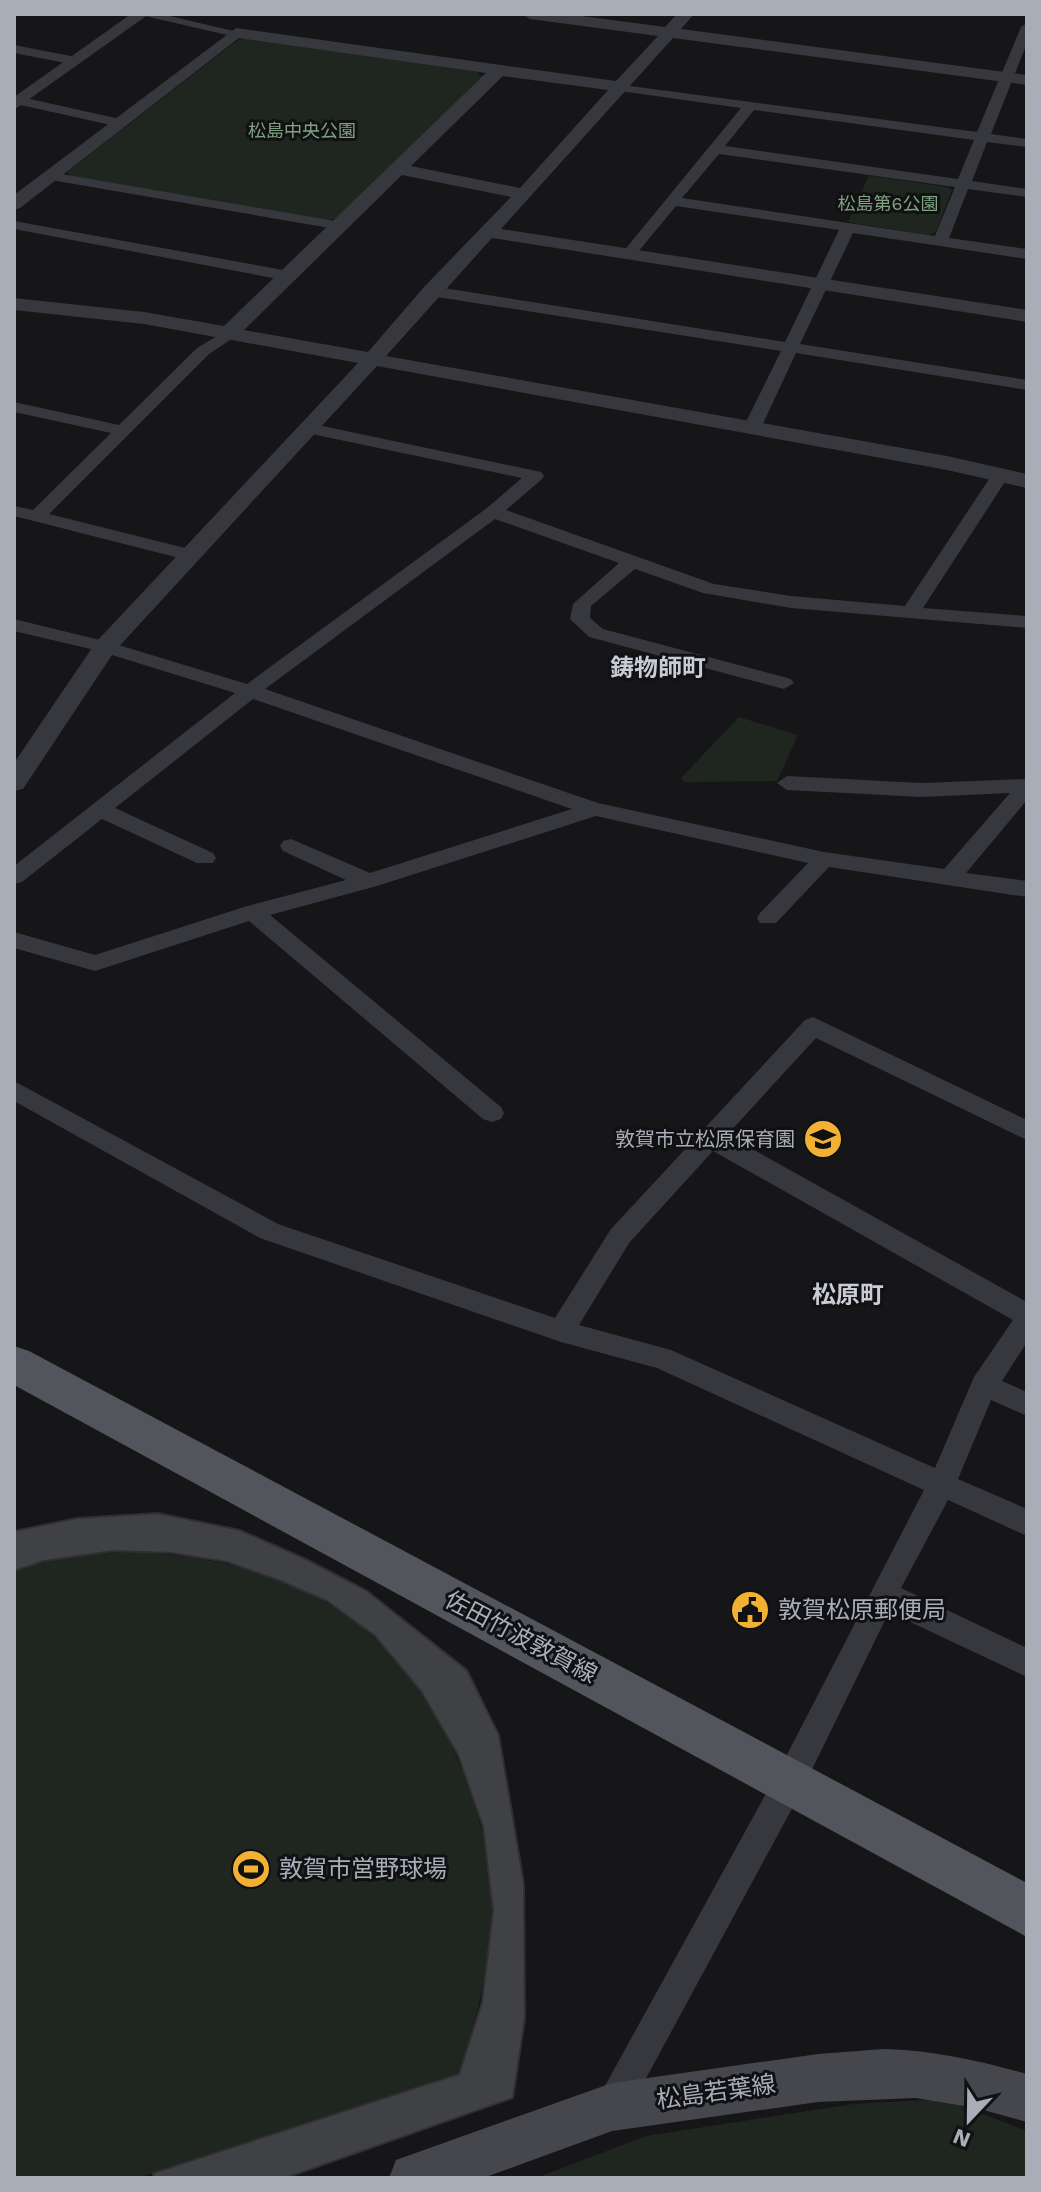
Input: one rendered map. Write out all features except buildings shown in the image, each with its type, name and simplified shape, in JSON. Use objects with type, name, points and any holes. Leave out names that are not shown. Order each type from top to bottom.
[{"type":"main road","name":"佐田竹波敦賀線","points":[[14,1364],[1027,1911]]},
{"type":"main road","name":"松島若葉線","points":[[414,2178],[612,2107],[818,2078],[884,2073],[943,2077],[1027,2098]]},
{"type":"street","points":[[17,103],[142,14],[236,33],[1027,143]]},
{"type":"street","points":[[530,14],[1027,80]]},
{"type":"street","points":[[14,783],[105,647],[371,361],[431,291],[524,194],[686,14]]},
{"type":"street","points":[[940,241],[1027,27]]},
{"type":"street","points":[[14,204],[236,33]]},
{"type":"street","points":[[14,49],[76,61]]},
{"type":"street","points":[[37,516],[120,430],[203,351],[227,335],[499,70]]},
{"type":"street","points":[[17,103],[120,123]]},
{"type":"street","points":[[628,255],[751,105]]},
{"type":"street","points":[[716,149],[1027,193]]},
{"type":"street","points":[[399,169],[524,194]]},
{"type":"street","points":[[50,176],[341,226]]},
{"type":"street","points":[[673,201],[1027,254]]},
{"type":"street","points":[[14,225],[289,276]]},
{"type":"street","points":[[752,428],[848,228]]},
{"type":"street","points":[[487,232],[1027,316]]},
{"type":"street","points":[[431,291],[1027,385]]},
{"type":"street","points":[[14,304],[130,316],[1027,481]]},
{"type":"street","points":[[14,407],[120,430]]},
{"type":"street","points":[[14,877],[250,691],[493,512],[535,476],[308,428]]},
{"type":"street","points":[[911,612],[1001,474]]},
{"type":"street","points":[[14,511],[191,555]]},
{"type":"street","points":[[493,512],[710,589],[791,602],[1027,622]]},
{"type":"street","points":[[630,563],[582,604],[580,619],[596,633],[784,683]]},
{"type":"street","points":[[14,625],[105,647],[250,691],[595,809],[824,859],[1027,889]]},
{"type":"street","points":[[787,783],[922,790],[1027,787]]},
{"type":"street","points":[[950,877],[1027,787]]},
{"type":"street","points":[[99,809],[205,858]]},
{"type":"street","points":[[14,940],[95,963],[252,912],[369,881],[595,809]]},
{"type":"street","points":[[291,846],[369,881]]},
{"type":"street","points":[[768,918],[824,859]]},
{"type":"street","points":[[252,912],[492,1113]]},
{"type":"street","points":[[561,1331],[620,1236],[813,1026],[1027,1131]]},
{"type":"street","points":[[14,1090],[269,1231],[561,1331],[662,1358],[1027,1523]]},
{"type":"street","points":[[612,2107],[790,1781],[883,1594],[942,1484],[984,1385],[1027,1317],[711,1138]]},
{"type":"street","points":[[984,1385],[1027,1404]]},
{"type":"street","points":[[883,1594],[1027,1663]]},
{"type":"green space","name":"松島中央公園","points":[[247,38],[477,72],[482,77],[338,218],[327,220],[71,176],[67,172],[238,40]]},
{"type":"green space","name":"松島第6公園","points":[[868,177],[952,190],[936,232],[929,235],[848,222]]},
{"type":"green space","points":[[739,717],[798,735],[777,781],[684,782],[681,778]]},
{"type":"green space","name":"敦賀市営野球場","points":[[113,1551],[176,1555],[233,1566],[286,1583],[334,1607],[376,1639],[413,1680],[444,1730],[469,1789],[483,1834],[493,1899],[485,1975],[459,2074],[138,2178],[14,2178],[14,1571],[44,1561]]},
{"type":"green space","points":[[944,2099],[1027,2131],[1027,2178],[536,2178],[646,2136],[853,2104]]},
{"type":"place","name":"敦賀市立松原保育園","points":[[823,1139]]},
{"type":"place","name":"敦賀松原郵便局","points":[[750,1610]]},
{"type":"place","name":"敦賀市営野球場","points":[[251,1869]]},
{"type":"district","name":"鋳物師町","points":[[658,668]]},
{"type":"district","name":"松原町","points":[[848,1295]]}]
